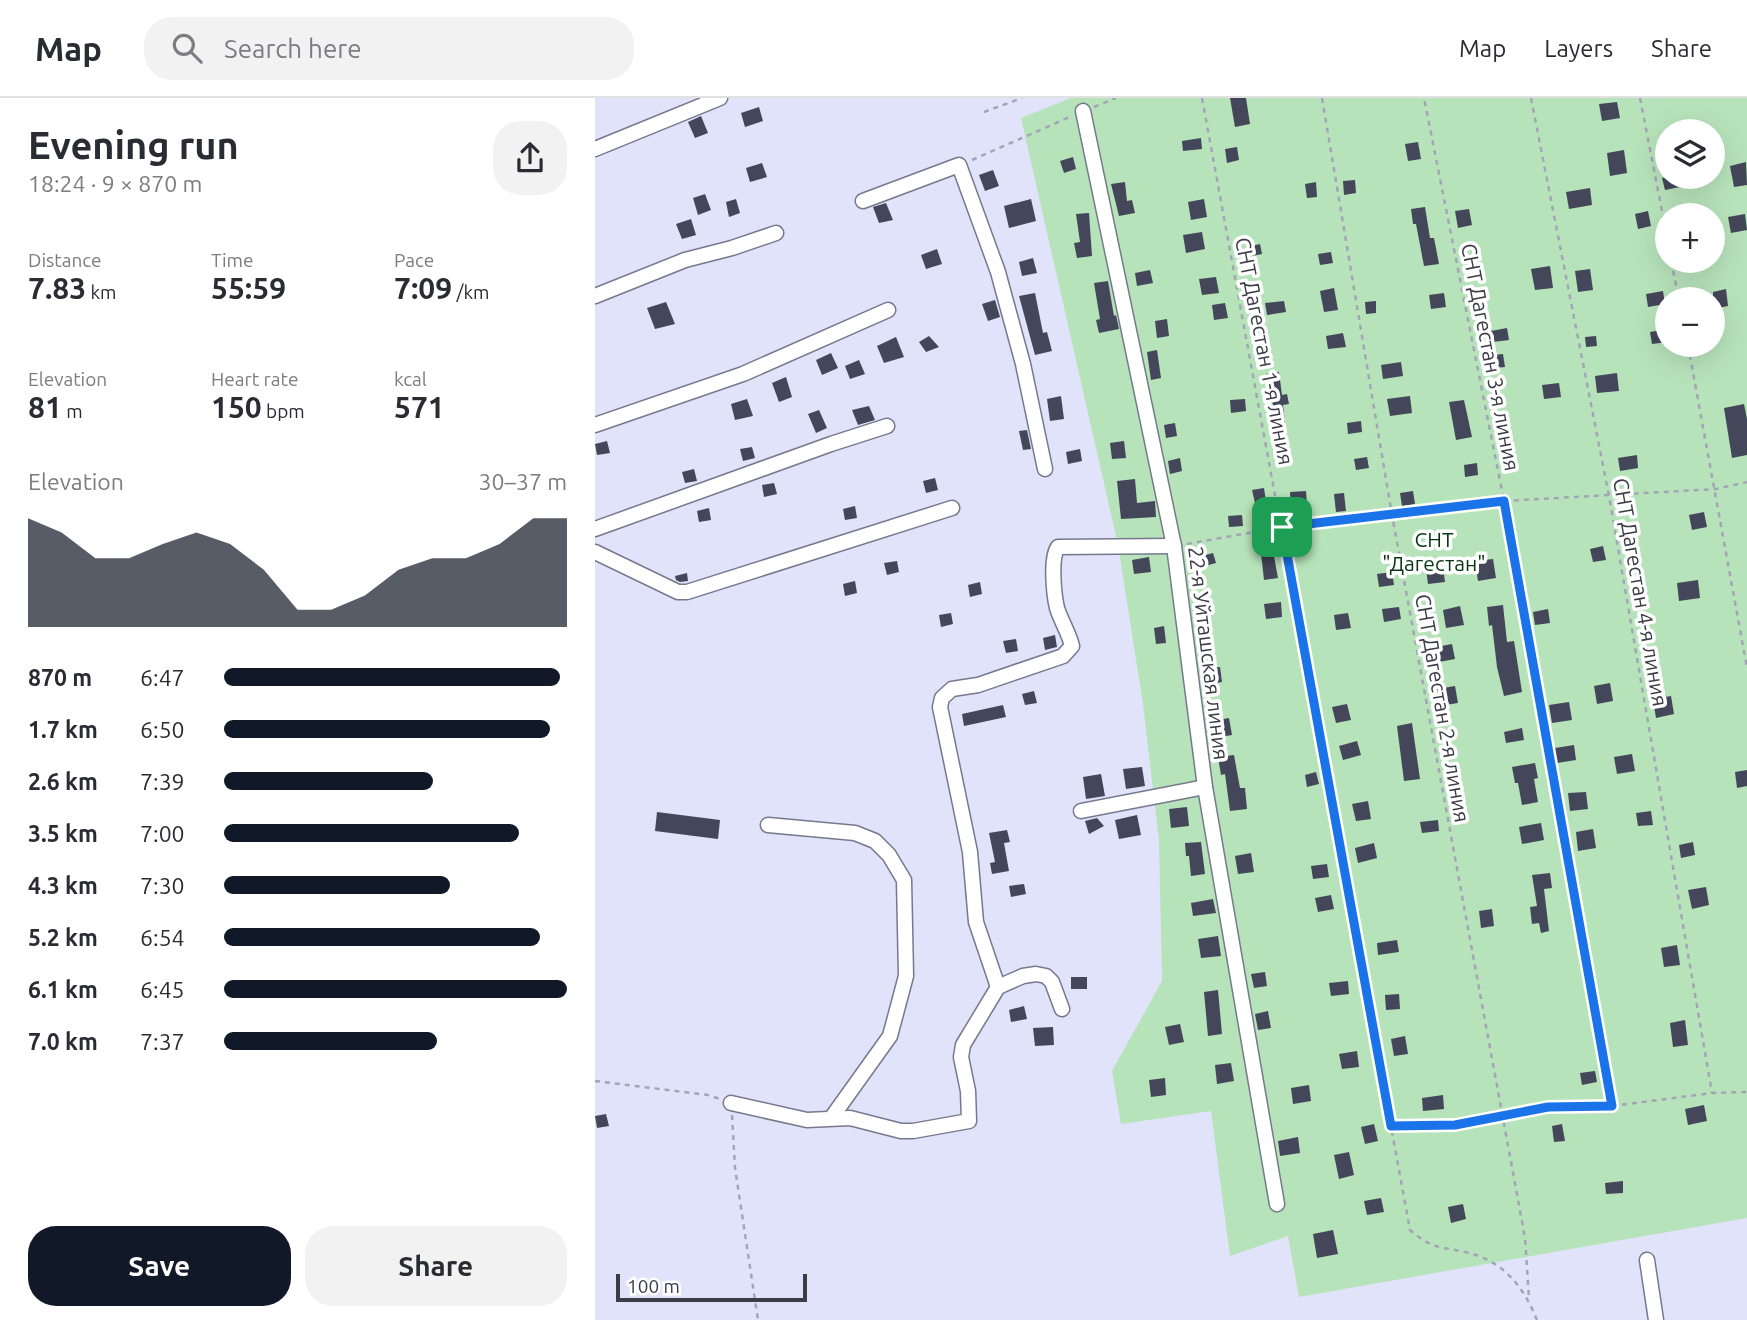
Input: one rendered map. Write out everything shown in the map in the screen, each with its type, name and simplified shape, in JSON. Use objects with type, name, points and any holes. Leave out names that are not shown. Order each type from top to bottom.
[{"type":"street","points":[[595,149],[720,98]]},
{"type":"street","name":"22-я Уйташская линия","points":[[1083,111],[1174,546],[1205,787],[1277,1204]]},
{"type":"street","points":[[863,201],[959,165],[998,272],[1023,364],[1045,469]]},
{"type":"street","points":[[595,296],[685,260],[776,233]]},
{"type":"street","points":[[595,425],[743,374],[888,310]]},
{"type":"street","points":[[595,528],[887,426]]},
{"type":"street","points":[[595,552],[678,592],[687,593],[951,508]]},
{"type":"street","points":[[998,987],[975,922],[970,852],[940,708],[941,698],[952,689],[978,685],[1063,656],[1069,651],[1072,646],[1057,608],[1053,562],[1054,552],[1058,547],[1174,546]]},
{"type":"street","points":[[1081,811],[1205,787]]},
{"type":"street","points":[[768,825],[855,833],[875,841],[889,855],[904,880],[906,976],[890,1036],[832,1117]]},
{"type":"street","points":[[731,1102],[807,1120],[850,1118],[901,1131],[969,1121],[968,1091],[961,1057],[963,1045],[998,987],[1023,976],[1046,976],[1052,982],[1062,1009]]},
{"type":"street","points":[[1647,1260],[1656,1320]]},
{"type":"path","points":[[984,112],[1022,98]]},
{"type":"path","points":[[959,165],[1117,98]]},
{"type":"path","name":"СНТ Дагестан 1-я линия","points":[[1202,98],[1410,1230],[1424,1242],[1437,1248],[1483,1257],[1502,1268],[1529,1299]]},
{"type":"path","name":"СНТ Дагестан 2-я линия","points":[[1322,98],[1392,515],[1525,1238],[1529,1299]]},
{"type":"path","name":"СНТ Дагестан 3-я линия","points":[[1424,98],[1504,501],[1612,1106]]},
{"type":"path","name":"СНТ Дагестан 4-я линия","points":[[1531,98],[1609,496],[1712,1093]]},
{"type":"path","points":[[1640,98],[1660,203]]},
{"type":"path","points":[[1690,357],[1747,668]]},
{"type":"path","points":[[1174,546],[1282,527],[1504,501],[1716,489],[1747,482]]},
{"type":"path","points":[[595,1081],[708,1095],[731,1102],[735,1168],[758,1320]]},
{"type":"path","points":[[1391,1126],[1455,1125],[1548,1107],[1612,1106],[1712,1093],[1747,1092]]},
{"type":"path","points":[[1529,1299],[1537,1320]]},
{"type":"green space","name":"СНТ \"Дагестан\"","points":[[1071,98],[1747,98],[1747,1218],[1299,1297],[1288,1236],[1230,1256],[1211,1111],[1121,1124],[1112,1071],[1162,981],[1159,840],[1143,704],[1118,545],[1021,118]]},
{"type":"building","points":[[1230,98],[1246,98],[1250,124],[1235,127]]},
{"type":"building","points":[[1617,102],[1620,118],[1602,121],[1599,104]]},
{"type":"building","points":[[759,107],[763,121],[745,127],[741,113]]},
{"type":"building","points":[[701,116],[708,133],[695,138],[688,122]]},
{"type":"building","points":[[1201,138],[1202,149],[1183,151],[1182,141]]},
{"type":"building","points":[[1418,142],[1421,159],[1408,161],[1405,144]]},
{"type":"building","points":[[1237,147],[1239,160],[1227,163],[1225,149]]},
{"type":"building","points":[[1624,150],[1627,173],[1610,176],[1607,153]]},
{"type":"building","points":[[1073,157],[1076,169],[1064,173],[1060,161]]},
{"type":"building","points":[[1746,162],[1747,185],[1734,187],[1730,166]]},
{"type":"building","points":[[762,163],[767,177],[750,182],[746,168]]},
{"type":"building","points":[[993,170],[999,186],[985,191],[979,175]]},
{"type":"building","points":[[1355,180],[1356,193],[1344,195],[1343,181]]},
{"type":"building","points":[[1125,182],[1127,201],[1132,200],[1135,213],[1119,216],[1111,184]]},
{"type":"building","points":[[1316,182],[1317,197],[1307,198],[1305,184]]},
{"type":"building","points":[[1590,188],[1592,205],[1569,209],[1566,192]]},
{"type":"building","points":[[705,194],[711,210],[698,215],[693,198]]},
{"type":"building","points":[[736,199],[740,213],[729,217],[726,202]]},
{"type":"building","points":[[1031,199],[1036,221],[1009,228],[1004,206]]},
{"type":"building","points":[[1204,199],[1207,217],[1191,220],[1188,202]]},
{"type":"building","points":[[886,203],[893,220],[879,223],[873,207]]},
{"type":"building","points":[[1425,207],[1430,238],[1434,238],[1439,264],[1424,266],[1411,209]]},
{"type":"building","points":[[1469,209],[1472,225],[1458,228],[1455,211]]},
{"type":"building","points":[[1648,211],[1651,226],[1638,229],[1635,214]]},
{"type":"building","points":[[1089,213],[1092,256],[1077,258],[1074,243],[1080,242],[1076,214]]},
{"type":"building","points":[[1745,214],[1747,230],[1731,233],[1728,217]]},
{"type":"building","points":[[691,219],[696,235],[682,239],[676,224]]},
{"type":"building","points":[[1202,232],[1205,249],[1186,253],[1183,235]]},
{"type":"building","points":[[1260,244],[1262,254],[1247,257],[1246,247]]},
{"type":"building","points":[[937,249],[942,264],[926,269],[921,255]]},
{"type":"building","points":[[1331,252],[1333,263],[1320,265],[1318,254]]},
{"type":"building","points":[[1033,258],[1037,273],[1022,276],[1019,262]]},
{"type":"building","points":[[1550,266],[1553,288],[1535,290],[1531,269]]},
{"type":"building","points":[[1590,269],[1593,290],[1578,292],[1575,271]]},
{"type":"building","points":[[1150,270],[1153,283],[1137,286],[1135,273]]},
{"type":"building","points":[[1216,277],[1219,293],[1202,295],[1199,279]]},
{"type":"building","points":[[1108,281],[1119,329],[1099,333],[1096,320],[1100,319],[1094,283]]},
{"type":"building","points":[[1334,288],[1338,310],[1324,312],[1320,291]]},
{"type":"building","points":[[1725,289],[1728,306],[1725,307]]},
{"type":"building","points":[[1655,292],[1655,306],[1648,307],[1646,294]]},
{"type":"building","points":[[1035,293],[1043,333],[1047,332],[1052,351],[1035,355],[1019,296]]},
{"type":"building","points":[[1444,293],[1446,307],[1431,309],[1429,295]]},
{"type":"building","points":[[995,300],[1000,317],[988,321],[982,304]]},
{"type":"building","points":[[1284,301],[1286,312],[1267,315],[1265,303]]},
{"type":"building","points":[[1376,301],[1376,313],[1366,314],[1365,302]]},
{"type":"building","points":[[666,302],[675,324],[655,329],[647,308]]},
{"type":"building","points":[[1225,303],[1228,318],[1214,320],[1212,305]]},
{"type":"building","points":[[1167,319],[1169,336],[1157,338],[1155,321]]},
{"type":"building","points":[[1507,328],[1509,340],[1493,342],[1491,331]]},
{"type":"building","points":[[1655,331],[1655,344],[1652,344],[1650,332]]},
{"type":"building","points":[[1343,333],[1346,347],[1328,349],[1326,336]]},
{"type":"building","points":[[929,336],[939,347],[926,352],[919,342]]},
{"type":"building","points":[[1596,336],[1597,346],[1586,347],[1585,337]]},
{"type":"building","points":[[896,337],[904,357],[884,363],[877,346]]},
{"type":"building","points":[[1157,350],[1161,378],[1151,380],[1147,352]]},
{"type":"building","points":[[831,353],[838,368],[822,375],[816,360]]},
{"type":"building","points":[[1503,354],[1505,367],[1485,369],[1483,356]]},
{"type":"building","points":[[859,360],[865,374],[850,379],[845,366]]},
{"type":"building","points":[[1401,362],[1403,376],[1383,379],[1381,365]]},
{"type":"building","points":[[1279,372],[1282,395],[1287,394],[1289,404],[1283,405],[1285,422],[1277,423],[1266,374]]},
{"type":"building","points":[[1617,373],[1619,391],[1597,393],[1595,376]]},
{"type":"building","points":[[786,377],[792,397],[779,402],[772,383]]},
{"type":"building","points":[[1559,383],[1561,397],[1544,399],[1542,385]]},
{"type":"building","points":[[1061,396],[1064,419],[1050,421],[1047,399]]},
{"type":"building","points":[[1410,396],[1412,413],[1390,416],[1387,399]]},
{"type":"building","points":[[747,399],[753,416],[735,420],[731,404]]},
{"type":"building","points":[[1245,399],[1246,411],[1231,413],[1230,400]]},
{"type":"building","points":[[1464,400],[1472,437],[1456,440],[1449,402]]},
{"type":"building","points":[[1744,404],[1747,419],[1747,455],[1732,458],[1724,408]]},
{"type":"building","points":[[869,406],[875,420],[858,425],[852,410]]},
{"type":"building","points":[[819,410],[827,428],[816,433],[808,414]]},
{"type":"building","points":[[1361,421],[1362,432],[1348,434],[1347,423]]},
{"type":"building","points":[[1175,423],[1177,436],[1166,438],[1164,425]]},
{"type":"building","points":[[1027,430],[1031,449],[1023,450],[1019,431]]},
{"type":"building","points":[[607,441],[610,453],[597,455],[595,444]]},
{"type":"building","points":[[1124,441],[1126,458],[1112,459],[1110,443]]},
{"type":"building","points":[[1511,441],[1513,454],[1502,456],[1500,443]]},
{"type":"building","points":[[752,447],[755,458],[743,461],[740,449]]},
{"type":"building","points":[[1080,449],[1082,461],[1068,464],[1066,452]]},
{"type":"building","points":[[1637,455],[1638,468],[1620,471],[1618,458]]},
{"type":"building","points":[[1367,457],[1369,468],[1356,470],[1354,459]]},
{"type":"building","points":[[1180,458],[1182,471],[1170,474],[1168,461]]},
{"type":"building","points":[[1477,463],[1478,475],[1465,477],[1464,465]]},
{"type":"building","points":[[694,469],[697,481],[685,483],[682,472]]},
{"type":"building","points":[[935,478],[938,490],[926,493],[923,481]]},
{"type":"building","points":[[1135,479],[1137,503],[1155,501],[1156,517],[1121,519],[1117,481]]},
{"type":"building","points":[[774,483],[777,494],[764,497],[762,485]]},
{"type":"building","points":[[1264,488],[1266,501],[1255,503],[1252,490]]},
{"type":"building","points":[[1306,491],[1307,505],[1291,506],[1290,492]]},
{"type":"building","points":[[1413,491],[1415,504],[1402,506],[1400,493]]},
{"type":"building","points":[[1344,493],[1346,511],[1336,512],[1334,494]]},
{"type":"building","points":[[855,506],[857,518],[845,520],[843,509]]},
{"type":"building","points":[[709,508],[711,520],[699,522],[697,511]]},
{"type":"building","points":[[1704,512],[1707,527],[1692,530],[1689,515]]},
{"type":"building","points":[[1242,515],[1243,526],[1229,527],[1228,516]]},
{"type":"building","points":[[1603,546],[1606,560],[1593,562],[1590,549]]},
{"type":"building","points":[[1273,551],[1278,578],[1264,580],[1261,553]]},
{"type":"building","points":[[1213,553],[1216,563],[1205,566],[1202,556]]},
{"type":"building","points":[[1149,557],[1151,572],[1134,574],[1132,560]]},
{"type":"building","points":[[1493,559],[1496,578],[1478,581],[1475,561]]},
{"type":"building","points":[[897,561],[899,572],[887,575],[884,563]]},
{"type":"building","points":[[1443,567],[1445,582],[1428,584],[1426,569]]},
{"type":"building","points":[[1392,572],[1394,585],[1379,587],[1377,574]]},
{"type":"building","points":[[687,573],[688,581],[676,580],[675,576]]},
{"type":"building","points":[[1698,580],[1700,598],[1679,601],[1677,583]]},
{"type":"building","points":[[855,581],[857,593],[845,596],[843,584]]},
{"type":"building","points":[[980,582],[982,594],[970,597],[968,585]]},
{"type":"building","points":[[1281,602],[1282,617],[1266,619],[1264,604]]},
{"type":"building","points":[[1503,605],[1507,642],[1514,641],[1522,692],[1504,696],[1487,607]]},
{"type":"building","points":[[1460,606],[1464,625],[1446,628],[1443,610]]},
{"type":"building","points":[[1399,607],[1401,619],[1384,622],[1382,609]]},
{"type":"building","points":[[1548,609],[1550,623],[1535,625],[1533,612]]},
{"type":"building","points":[[951,613],[953,624],[941,627],[939,615]]},
{"type":"building","points":[[1348,613],[1351,628],[1336,630],[1334,615]]},
{"type":"building","points":[[1164,626],[1166,643],[1156,644],[1154,628]]},
{"type":"building","points":[[1055,635],[1057,647],[1045,650],[1043,638]]},
{"type":"building","points":[[1016,639],[1018,651],[1006,653],[1003,641]]},
{"type":"building","points":[[1452,644],[1455,659],[1439,662],[1436,647]]},
{"type":"building","points":[[1220,667],[1222,682],[1209,684],[1206,669]]},
{"type":"building","points":[[1610,683],[1613,701],[1597,704],[1594,686]]},
{"type":"building","points":[[1455,686],[1458,703],[1439,706],[1437,689]]},
{"type":"building","points":[[1034,691],[1037,703],[1025,705],[1022,694]]},
{"type":"building","points":[[1671,696],[1674,714],[1656,718],[1653,699]]},
{"type":"building","points":[[1569,702],[1572,720],[1552,723],[1549,705]]},
{"type":"building","points":[[1347,704],[1351,720],[1336,723],[1332,707]]},
{"type":"building","points":[[1003,705],[1006,717],[964,726],[962,714]]},
{"type":"building","points":[[1229,718],[1232,735],[1215,738],[1212,721]]},
{"type":"building","points":[[1412,723],[1420,779],[1404,781],[1397,726]]},
{"type":"building","points":[[1522,728],[1524,740],[1506,743],[1504,732]]},
{"type":"building","points":[[1357,741],[1361,755],[1343,760],[1339,746]]},
{"type":"building","points":[[1574,745],[1576,760],[1557,763],[1555,748]]},
{"type":"building","points":[[1632,754],[1635,771],[1617,774],[1614,757]]},
{"type":"building","points":[[1234,755],[1240,788],[1245,788],[1247,809],[1230,811],[1225,774],[1221,775],[1218,757]]},
{"type":"building","points":[[1535,763],[1538,778],[1534,779],[1538,802],[1522,805],[1512,767]]},
{"type":"building","points":[[1142,767],[1145,786],[1126,789],[1123,769]]},
{"type":"building","points":[[1747,770],[1747,786],[1737,788],[1735,772]]},
{"type":"building","points":[[1316,772],[1319,784],[1307,787],[1305,775]]},
{"type":"building","points":[[1101,774],[1105,796],[1086,799],[1083,777]]},
{"type":"building","points":[[1586,792],[1588,809],[1570,811],[1568,793]]},
{"type":"building","points":[[1368,801],[1371,819],[1356,821],[1352,804]]},
{"type":"building","points":[[1187,807],[1189,826],[1171,828],[1169,809]]},
{"type":"building","points":[[1651,811],[1653,825],[1638,826],[1636,813]]},
{"type":"building","points":[[657,812],[720,820],[718,839],[655,831]]},
{"type":"building","points":[[1137,815],[1141,835],[1119,839],[1115,820]]},
{"type":"building","points":[[1097,818],[1104,826],[1089,834],[1085,821]]},
{"type":"building","points":[[1438,820],[1439,831],[1422,833],[1420,822]]},
{"type":"building","points":[[1541,823],[1544,840],[1522,844],[1519,827]]},
{"type":"building","points":[[1593,829],[1596,848],[1578,851],[1576,832]]},
{"type":"building","points":[[1007,830],[1010,842],[1004,843],[1009,871],[992,874],[990,863],[995,862],[989,833]]},
{"type":"building","points":[[1201,842],[1205,874],[1191,876],[1185,843]]},
{"type":"building","points":[[1693,842],[1695,855],[1681,858],[1679,845]]},
{"type":"building","points":[[1374,843],[1377,858],[1358,863],[1355,848]]},
{"type":"building","points":[[1251,853],[1254,872],[1238,874],[1235,856]]},
{"type":"building","points":[[1327,864],[1329,877],[1313,879],[1311,866]]},
{"type":"building","points":[[1550,873],[1552,888],[1544,889],[1549,931],[1541,933],[1539,923],[1532,924],[1530,907],[1537,906],[1532,875]]},
{"type":"building","points":[[1024,884],[1026,894],[1011,897],[1009,886]]},
{"type":"building","points":[[1706,887],[1709,905],[1692,909],[1688,890]]},
{"type":"building","points":[[1331,895],[1334,909],[1318,912],[1315,898]]},
{"type":"building","points":[[1213,899],[1216,913],[1193,916],[1191,903]]},
{"type":"building","points":[[1492,909],[1494,926],[1481,928],[1479,911]]},
{"type":"building","points":[[1218,936],[1221,956],[1201,958],[1198,939]]},
{"type":"building","points":[[1397,940],[1399,952],[1378,955],[1377,943]]},
{"type":"building","points":[[1677,945],[1680,965],[1664,967],[1661,948]]},
{"type":"building","points":[[1265,972],[1267,986],[1254,988],[1251,974]]},
{"type":"building","points":[[1071,977],[1087,977],[1087,989],[1071,989]]},
{"type":"building","points":[[1348,981],[1349,994],[1331,996],[1329,983]]},
{"type":"building","points":[[1218,990],[1222,1034],[1208,1036],[1204,992]]},
{"type":"building","points":[[1399,994],[1400,1009],[1386,1010],[1385,995]]},
{"type":"building","points":[[1024,1006],[1027,1019],[1011,1022],[1009,1010]]},
{"type":"building","points":[[1268,1011],[1271,1028],[1258,1030],[1255,1014]]},
{"type":"building","points":[[1685,1020],[1688,1045],[1673,1047],[1670,1023]]},
{"type":"building","points":[[1180,1024],[1184,1042],[1169,1045],[1165,1027]]},
{"type":"building","points":[[1053,1027],[1054,1045],[1035,1046],[1033,1028]]},
{"type":"building","points":[[1405,1036],[1408,1054],[1394,1056],[1391,1039]]},
{"type":"building","points":[[1357,1051],[1359,1067],[1342,1069],[1339,1054]]},
{"type":"building","points":[[1231,1063],[1234,1081],[1217,1084],[1215,1065]]},
{"type":"building","points":[[1595,1071],[1597,1082],[1582,1085],[1580,1073]]},
{"type":"building","points":[[1165,1078],[1166,1095],[1151,1097],[1149,1080]]},
{"type":"building","points":[[1309,1085],[1311,1101],[1293,1104],[1291,1088]]},
{"type":"building","points":[[1443,1095],[1444,1109],[1423,1111],[1422,1098]]},
{"type":"building","points":[[1704,1105],[1707,1121],[1688,1125],[1685,1109]]},
{"type":"building","points":[[606,1114],[609,1126],[597,1128],[595,1116]]},
{"type":"building","points":[[1374,1124],[1378,1141],[1365,1144],[1361,1127]]},
{"type":"building","points":[[1562,1124],[1565,1141],[1554,1142],[1552,1126]]},
{"type":"building","points":[[1298,1137],[1300,1153],[1280,1156],[1278,1141]]},
{"type":"building","points":[[1349,1152],[1354,1175],[1339,1179],[1334,1155]]},
{"type":"building","points":[[1623,1181],[1623,1193],[1606,1194],[1605,1183]]},
{"type":"building","points":[[1381,1198],[1384,1212],[1367,1215],[1364,1201]]},
{"type":"building","points":[[1463,1204],[1466,1219],[1451,1223],[1448,1207]]},
{"type":"building","points":[[1333,1230],[1338,1254],[1317,1258],[1313,1234]]},
{"type":"route","points":[[1504,501],[1612,1106],[1548,1107],[1455,1125],[1391,1126],[1282,527],[1504,501]]}]
